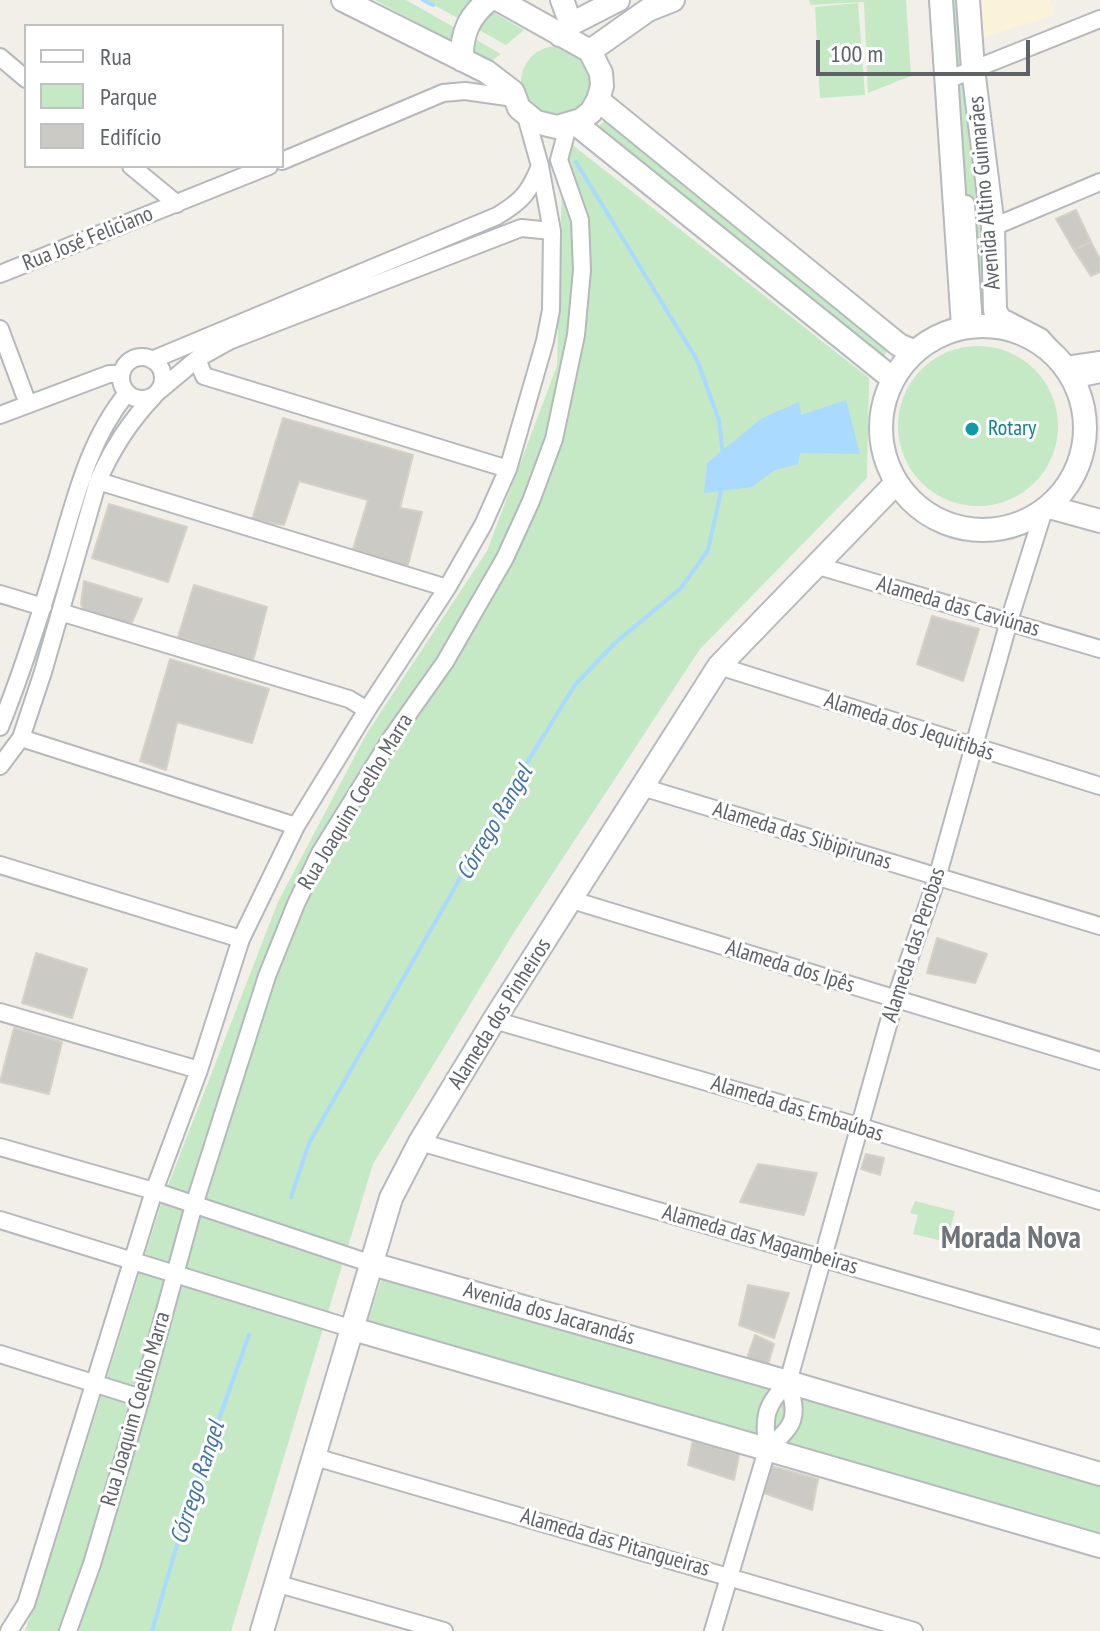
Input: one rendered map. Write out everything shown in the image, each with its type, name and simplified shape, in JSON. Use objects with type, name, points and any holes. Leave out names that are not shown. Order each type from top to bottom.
[{"type":"street","points":[[343,0],[487,72],[513,92],[520,107]]},
{"type":"street","points":[[462,60],[461,42],[465,30],[477,10],[489,0]]},
{"type":"street","points":[[284,160],[443,93],[465,91],[520,107],[546,126],[572,124],[591,112],[602,86],[601,73],[590,51],[566,29],[499,0]]},
{"type":"street","points":[[562,0],[566,29]]},
{"type":"street","points":[[566,29],[618,0]]},
{"type":"street","points":[[590,51],[647,5],[673,0]]},
{"type":"street","name":"Avenida Altino Guimarães","points":[[941,0],[993,227],[1005,322]]},
{"type":"street","points":[[950,0],[958,75],[1100,19]]},
{"type":"street","name":"Avenida Altino Guimarães","points":[[968,0],[958,75],[969,326]]},
{"type":"street","points":[[0,57],[24,77]]},
{"type":"street","points":[[598,100],[899,345],[915,352]]},
{"type":"street","name":"Rua Joaquim Coelho Marra","points":[[0,1354],[96,1383],[154,1191],[199,1070],[241,939],[296,826],[447,588],[483,525],[508,469],[545,341],[552,299],[552,231],[540,166],[520,107]]},
{"type":"street","points":[[572,124],[893,379]]},
{"type":"street","name":"Rua Joaquim Coelho Marra","points":[[68,1631],[92,1564],[194,1205],[267,976],[296,904],[320,853],[392,737],[445,662],[505,558],[554,439],[576,335],[583,242],[580,220],[559,160],[572,124]]},
{"type":"street","points":[[157,393],[140,399],[127,393],[121,374],[129,362],[135,358],[152,360],[497,216],[519,203],[540,166]]},
{"type":"street","points":[[133,168],[177,204]]},
{"type":"street","name":"Rua José Feliciano","points":[[0,274],[264,168]]},
{"type":"street","points":[[993,227],[1100,182]]},
{"type":"street","points":[[0,766],[21,738],[98,481],[116,445],[137,414],[157,393],[197,359],[229,341],[521,228],[552,231]]},
{"type":"street","points":[[552,299],[563,308],[579,305]]},
{"type":"street","points":[[1005,322],[1057,357],[1072,377],[1093,419],[1085,442],[1090,465],[1047,509],[1011,527],[987,531],[960,528],[934,518],[912,503],[896,483],[881,444],[882,411],[893,379],[915,352],[933,339],[969,326],[994,326],[1005,322],[1041,337],[1066,365],[1100,360]]},
{"type":"street","points":[[0,329],[28,404]]},
{"type":"street","points":[[197,359],[204,376],[508,469]]},
{"type":"street","points":[[152,360],[163,375],[157,393]]},
{"type":"street","points":[[1072,377],[1100,371]]},
{"type":"street","points":[[0,415],[109,374],[121,374]]},
{"type":"street","points":[[0,727],[24,668],[82,476],[95,444],[127,393]]},
{"type":"street","points":[[98,481],[447,588]]},
{"type":"street","name":"Alameda dos Pinheiros","points":[[262,1631],[391,1198],[420,1142],[719,666],[896,483]]},
{"type":"street","points":[[1047,509],[1100,521]]},
{"type":"street","name":"Alameda das Perobas","points":[[713,1631],[767,1450],[767,1410],[771,1400],[788,1382],[895,1000],[937,878],[1009,621],[1047,509]]},
{"type":"street","name":"Alameda das Caviúnas","points":[[815,565],[1100,649]]},
{"type":"street","points":[[0,594],[43,607]]},
{"type":"street","points":[[60,612],[349,699],[367,710]]},
{"type":"street","name":"Alameda dos Jequitibás","points":[[719,666],[1100,786]]},
{"type":"street","points":[[21,738],[296,826]]},
{"type":"street","name":"Alameda das Sibipirunas","points":[[642,787],[1100,926]]},
{"type":"street","points":[[0,865],[241,939]]},
{"type":"street","name":"Alameda dos Ipês","points":[[572,900],[1100,1061]]},
{"type":"street","points":[[0,1012],[199,1070]]},
{"type":"street","name":"Alameda das Embaúbas","points":[[494,1020],[858,1126],[1100,1201]]},
{"type":"street","name":"Alameda das Magambeiras","points":[[420,1142],[1100,1339]]},
{"type":"street","name":"Avenida dos Jacarandás","points":[[0,1147],[154,1191],[372,1264],[1100,1474]]},
{"type":"street","points":[[0,1220],[353,1329],[1100,1546]]},
{"type":"street","name":"Alameda das Perobas","points":[[767,1450],[788,1430],[793,1418],[795,1407],[788,1382]]},
{"type":"street","points":[[9,1631],[26,1604],[96,1383],[141,1398]]},
{"type":"street","name":"Alameda das Pitangueiras","points":[[315,1457],[914,1631]]},
{"type":"street","points":[[275,1583],[444,1631]]},
{"type":"green space","points":[[375,0],[406,0],[501,54],[490,62]]},
{"type":"green space","points":[[425,0],[472,0],[524,30],[506,45]]},
{"type":"green space","points":[[809,0],[906,0],[911,76],[868,93],[864,2],[810,5]]},
{"type":"green space","points":[[941,0],[961,0],[993,323],[972,326]]},
{"type":"green space","points":[[858,3],[865,95],[820,98],[815,7]]},
{"type":"green space","points":[[557,46],[577,52],[587,62],[593,82],[587,102],[577,112],[557,118],[537,112],[527,102],[521,82],[527,62],[537,52]]},
{"type":"green space","points":[[609,116],[887,351],[878,365],[596,129]]},
{"type":"green space","points":[[570,143],[869,378],[867,478],[700,649],[513,934],[373,1164],[231,1631],[25,1631],[162,1201],[278,902],[367,733],[487,551],[557,366],[562,182]]},
{"type":"green space","points":[[978,346],[1008,352],[1034,370],[1052,396],[1058,426],[1052,456],[1034,482],[1008,500],[978,506],[948,500],[922,482],[904,456],[898,426],[904,396],[922,370],[948,352]]},
{"type":"green space","points":[[915,1201],[955,1211],[947,1242],[913,1234],[918,1215],[910,1213]]},
{"type":"green space","points":[[383,1274],[1100,1485],[1100,1543],[366,1325]]},
{"type":"sand","points":[[978,0],[1050,0],[1055,15],[982,38]]},
{"type":"water","points":[[846,400],[860,454],[800,453],[798,464],[775,470],[752,487],[704,493],[707,463],[762,418],[799,402],[801,415]]},
{"type":"building","points":[[1076,210],[1091,242],[1074,250],[1056,219]]},
{"type":"building","points":[[1091,242],[1100,259],[1100,272],[1091,276],[1074,250]]},
{"type":"building","points":[[283,418],[413,455],[400,508],[422,512],[407,568],[353,549],[368,500],[299,481],[284,525],[252,520]]},
{"type":"building","points":[[109,504],[187,527],[168,582],[92,558]]},
{"type":"building","points":[[84,581],[142,599],[130,627],[85,613],[81,604]]},
{"type":"building","points":[[194,585],[267,607],[253,661],[178,637]]},
{"type":"building","points":[[932,616],[979,629],[963,681],[917,664]]},
{"type":"building","points":[[170,659],[269,689],[252,743],[177,722],[166,770],[140,761]]},
{"type":"building","points":[[937,938],[987,954],[975,983],[927,973]]},
{"type":"building","points":[[36,953],[87,969],[72,1018],[22,1003]]},
{"type":"building","points":[[14,1028],[62,1042],[49,1094],[0,1082]]},
{"type":"building","points":[[866,1154],[884,1158],[880,1175],[861,1169]]},
{"type":"building","points":[[758,1164],[817,1173],[804,1215],[740,1202]]},
{"type":"building","points":[[748,1285],[789,1293],[774,1338],[739,1325]]},
{"type":"building","points":[[755,1335],[774,1344],[765,1375],[744,1367]]},
{"type":"building","points":[[693,1440],[739,1455],[734,1480],[688,1465]]},
{"type":"building","points":[[771,1466],[818,1479],[812,1510],[764,1493]]},
{"type":"waterway","points":[[423,0],[433,5]]},
{"type":"waterway","points":[[576,162],[697,360],[719,420],[723,455]]},
{"type":"waterway","name":"Córrego Rangel","points":[[291,1197],[309,1143],[518,777],[575,685],[615,643],[681,588],[708,550],[722,487]]},
{"type":"waterway","name":"Córrego Rangel","points":[[152,1631],[190,1500],[249,1335]]},
{"type":"place","name":"Rotary","points":[[972,429]]},
{"type":"district","name":"Morada Nova","points":[[1011,1239]]}]
